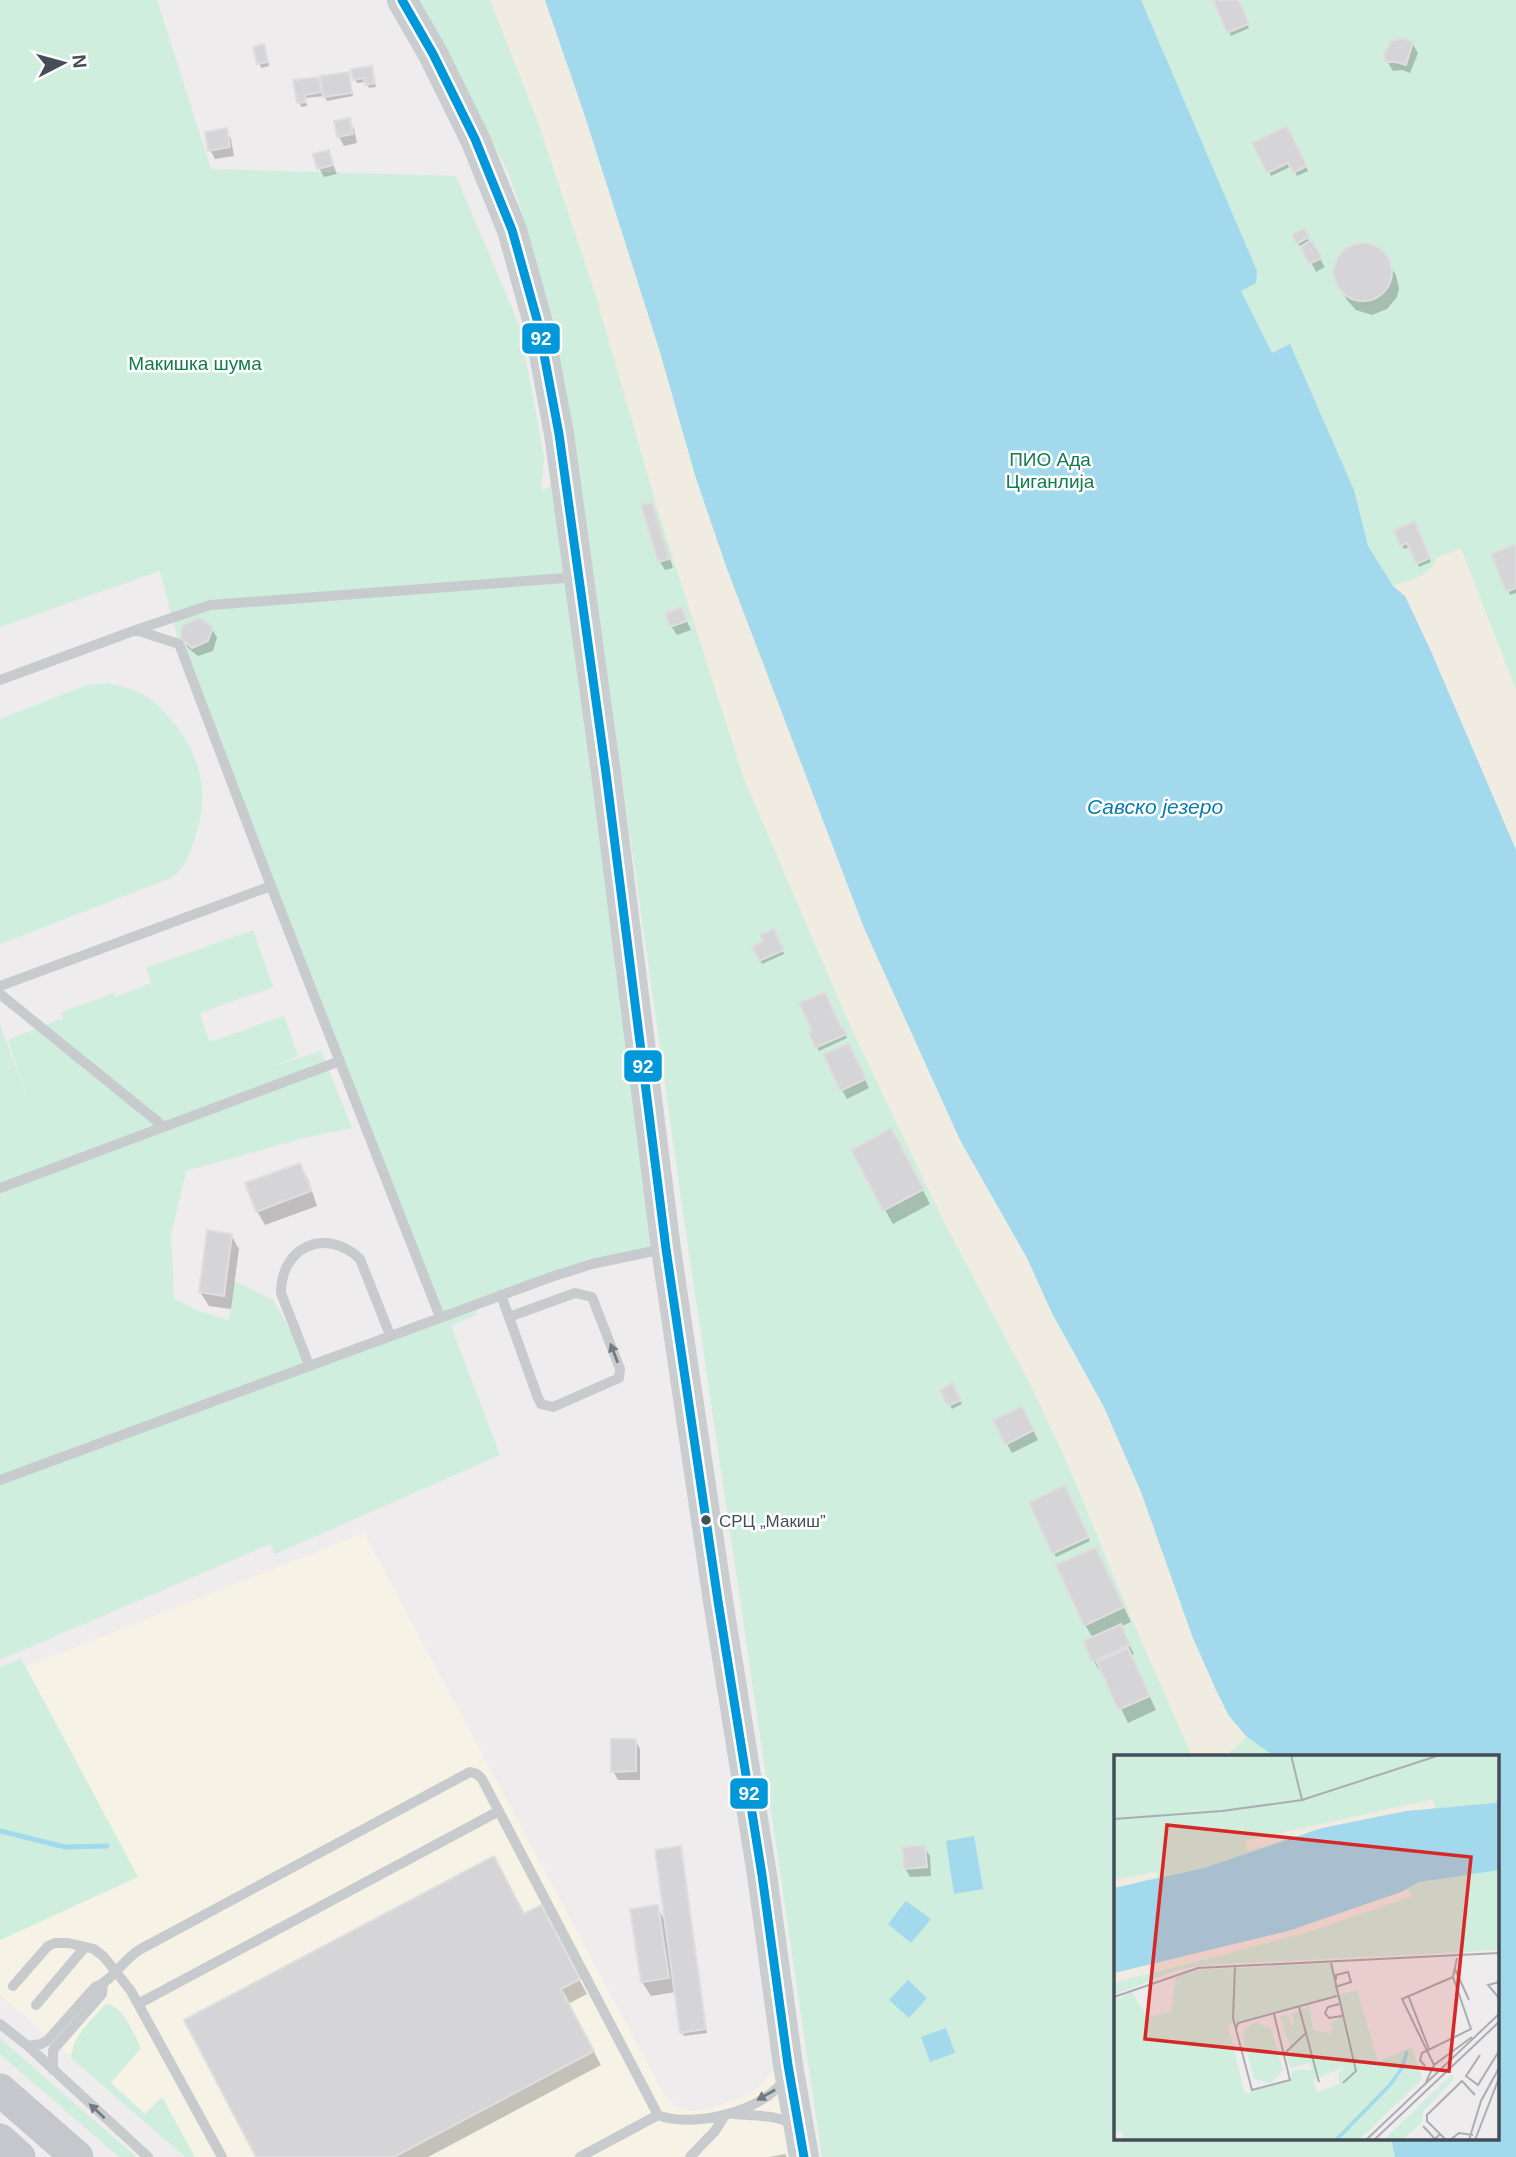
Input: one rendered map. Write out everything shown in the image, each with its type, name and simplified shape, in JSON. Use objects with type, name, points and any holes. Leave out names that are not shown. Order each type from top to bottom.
[{"type":"main road","points":[[0,2090],[77,2157]]},
{"type":"main road","points":[[0,2140],[19,2157]]},
{"type":"street","points":[[402,0],[433,54],[475,139],[508,219],[527,276],[559,434],[580,576],[666,1249],[801,2143]]},
{"type":"lane","points":[[0,680],[210,605],[580,576]]},
{"type":"lane","points":[[136,630],[179,644],[440,1317]]},
{"type":"lane","points":[[0,986],[271,886]]},
{"type":"lane","points":[[0,994],[163,1126]]},
{"type":"lane","points":[[0,1188],[340,1060]]},
{"type":"lane","points":[[309,1365],[281,1293],[281,1280],[292,1257],[314,1244],[326,1242],[339,1245],[351,1250],[360,1259],[390,1335]]},
{"type":"lane","points":[[0,1480],[501,1295],[592,1264],[666,1249]]},
{"type":"lane","points":[[501,1295],[509,1317],[541,1404],[553,1407],[615,1381],[621,1375],[592,1297],[575,1293],[509,1317]]},
{"type":"lane","points":[[28,2046],[47,2041],[94,1987],[103,1984],[129,1956],[470,1772],[482,1779],[658,2115],[683,2120],[728,2115],[787,2121],[801,2143]]},
{"type":"lane","points":[[138,2004],[499,1811]]},
{"type":"lane","points":[[13,1986],[48,1946],[62,1942],[94,1949],[104,1957],[131,1991],[222,2157]]},
{"type":"lane","points":[[36,2005],[85,1947]]},
{"type":"lane","points":[[53,2070],[53,2050],[102,1994],[103,1984]]},
{"type":"lane","points":[[0,2024],[28,2046],[148,2157]]},
{"type":"lane","points":[[690,2157],[728,2115],[778,2089],[785,2080],[788,2065]]},
{"type":"lane","points":[[580,2157],[658,2115]]},
{"type":"shaded area","points":[[364,1533],[665,2096],[677,2107],[691,2111],[707,2110],[749,2094],[763,2083],[779,2064],[796,2157],[185,2157],[0,1995],[0,1940],[138,1877],[25,1667]]},
{"type":"green space","name":"Макишка шума","points":[[0,0],[157,0],[211,169],[456,176],[520,327],[544,457],[541,491],[566,479],[666,1249],[592,1264],[476,1305],[477,1314],[451,1326],[500,1455],[275,1554],[270,1544],[0,1660],[0,1024],[29,1103],[8,1040],[63,1018],[61,1012],[114,993],[116,997],[151,983],[146,968],[253,930],[273,987],[200,1013],[209,1042],[284,1016],[298,1056],[268,1068],[321,1051],[352,1128],[308,1137],[186,1171],[171,1235],[174,1299],[198,1311],[229,1320],[234,1281],[274,1301],[309,1365],[440,1317],[179,644],[160,571],[0,627]]},
{"type":"green space","name":"ПИО Ада Циганлија","points":[[419,0],[1516,0],[1516,2157],[822,2157],[684,1219],[575,444],[539,274],[509,174]]},
{"type":"green space","points":[[108,683],[144,695],[159,706],[190,747],[200,776],[202,806],[189,855],[184,865],[171,878],[0,944],[0,719],[87,685]]},
{"type":"green space","points":[[21,1658],[138,1877],[0,1940],[0,1667]]},
{"type":"green space","points":[[106,2004],[113,2006],[123,2015],[141,2048],[111,2083],[145,2114],[162,2097],[195,2157],[185,2157],[71,2058],[79,2036]]},
{"type":"green space","points":[[0,2038],[136,2157],[119,2157],[0,2054]]},
{"type":"sand","points":[[490,0],[545,0],[660,352],[695,475],[726,566],[782,711],[1052,1313],[1104,1407],[1141,1492],[1193,1638],[1229,1716],[1247,1737],[1227,1755],[1192,1755],[1068,1465],[1032,1388],[945,1224],[851,1028],[744,779],[659,514],[594,290],[537,120]]},
{"type":"sand","points":[[1461,548],[1516,690],[1516,850],[1464,732],[1393,586],[1419,577],[1429,570],[1436,558]]},
{"type":"water","name":"Савско језеро","points":[[545,0],[1141,0],[1257,271],[1256,283],[1241,291],[1272,353],[1290,344],[1354,490],[1368,546],[1393,586],[1405,596],[1516,850],[1516,2157],[1395,2157],[1391,2140],[1498,2140],[1498,1755],[1273,1755],[1247,1737],[1229,1716],[1193,1638],[1141,1492],[1104,1407],[1052,1313],[1027,1258],[960,1140],[864,928],[726,566],[695,475],[660,352]]},
{"type":"water","points":[[974,1836],[983,1889],[954,1894],[946,1841]]},
{"type":"water","points":[[906,1901],[931,1919],[911,1943],[888,1924]]},
{"type":"water","points":[[908,1980],[927,1998],[909,2018],[889,2000]]},
{"type":"water","points":[[946,2028],[955,2053],[930,2062],[921,2037]]},
{"type":"building","points":[[1213,0],[1239,0],[1249,24],[1227,33]]},
{"type":"building","points":[[1402,38],[1413,42],[1406,65],[1386,62],[1384,54],[1391,41]]},
{"type":"building","points":[[264,44],[268,62],[257,64],[253,47]]},
{"type":"building","points":[[372,66],[375,83],[365,85],[364,78],[353,80],[351,69]]},
{"type":"building","points":[[349,72],[352,93],[323,97],[320,76]]},
{"type":"building","points":[[319,77],[322,92],[305,95],[306,102],[297,103],[293,80]]},
{"type":"building","points":[[350,118],[353,134],[337,137],[334,121]]},
{"type":"building","points":[[1287,126],[1307,166],[1293,173],[1288,163],[1267,173],[1252,143]]},
{"type":"building","points":[[227,128],[230,147],[208,151],[205,132]]},
{"type":"building","points":[[329,150],[333,165],[317,169],[313,154]]},
{"type":"building","points":[[1304,228],[1309,237],[1296,244],[1292,234]]},
{"type":"building","points":[[1312,240],[1322,258],[1309,264],[1300,247]]},
{"type":"building","points":[[1363,243],[1374,245],[1387,256],[1392,272],[1390,283],[1379,296],[1363,301],[1352,299],[1339,288],[1334,272],[1336,261],[1347,248]]},
{"type":"building","points":[[652,502],[669,559],[658,562],[641,505]]},
{"type":"building","points":[[1415,521],[1430,558],[1416,564],[1407,543],[1400,546],[1394,530]]},
{"type":"building","points":[[1516,544],[1516,588],[1506,592],[1491,554]]},
{"type":"building","points":[[682,607],[687,621],[670,627],[665,613]]},
{"type":"building","points":[[200,618],[213,627],[208,641],[192,648],[181,639],[182,625]]},
{"type":"building","points":[[774,929],[784,950],[759,961],[752,947],[763,941],[760,935]]},
{"type":"building","points":[[825,992],[847,1034],[815,1048],[809,1033],[812,1031],[799,1003]]},
{"type":"building","points":[[849,1043],[866,1079],[840,1091],[823,1054]]},
{"type":"building","points":[[891,1128],[924,1189],[883,1211],[851,1150]]},
{"type":"building","points":[[300,1163],[311,1191],[256,1212],[245,1183]]},
{"type":"building","points":[[207,1230],[232,1234],[224,1296],[199,1292]]},
{"type":"building","points":[[953,1383],[961,1400],[948,1406],[940,1390]]},
{"type":"building","points":[[1022,1406],[1034,1430],[1005,1445],[993,1420]]},
{"type":"building","points":[[1065,1485],[1089,1537],[1052,1554],[1029,1502]]},
{"type":"building","points":[[1096,1547],[1124,1607],[1084,1626],[1056,1565]]},
{"type":"building","points":[[1121,1624],[1130,1645],[1092,1662],[1083,1641]]},
{"type":"building","points":[[1128,1648],[1150,1696],[1118,1710],[1097,1662]]},
{"type":"building","points":[[611,1739],[636,1739],[636,1771],[611,1772]]},
{"type":"building","points":[[925,1845],[927,1867],[904,1869],[902,1847]]},
{"type":"building","points":[[681,1846],[706,2029],[680,2033],[655,1850]]},
{"type":"building","points":[[494,1856],[524,1914],[541,1905],[580,1979],[561,1989],[594,2051],[394,2157],[256,2157],[184,2020]]},
{"type":"building","points":[[658,1905],[669,1978],[641,1982],[630,1909]]},
{"type":"waterway","points":[[0,1831],[65,1847],[107,1846]]},
{"type":"transit line","name":"92","points":[[402,0],[433,54],[475,139],[512,230],[538,323],[559,434],[606,773],[666,1249],[804,2157]]},
{"type":"place","name":"СРЦ „Макиш”","points":[[706,1520]]}]
